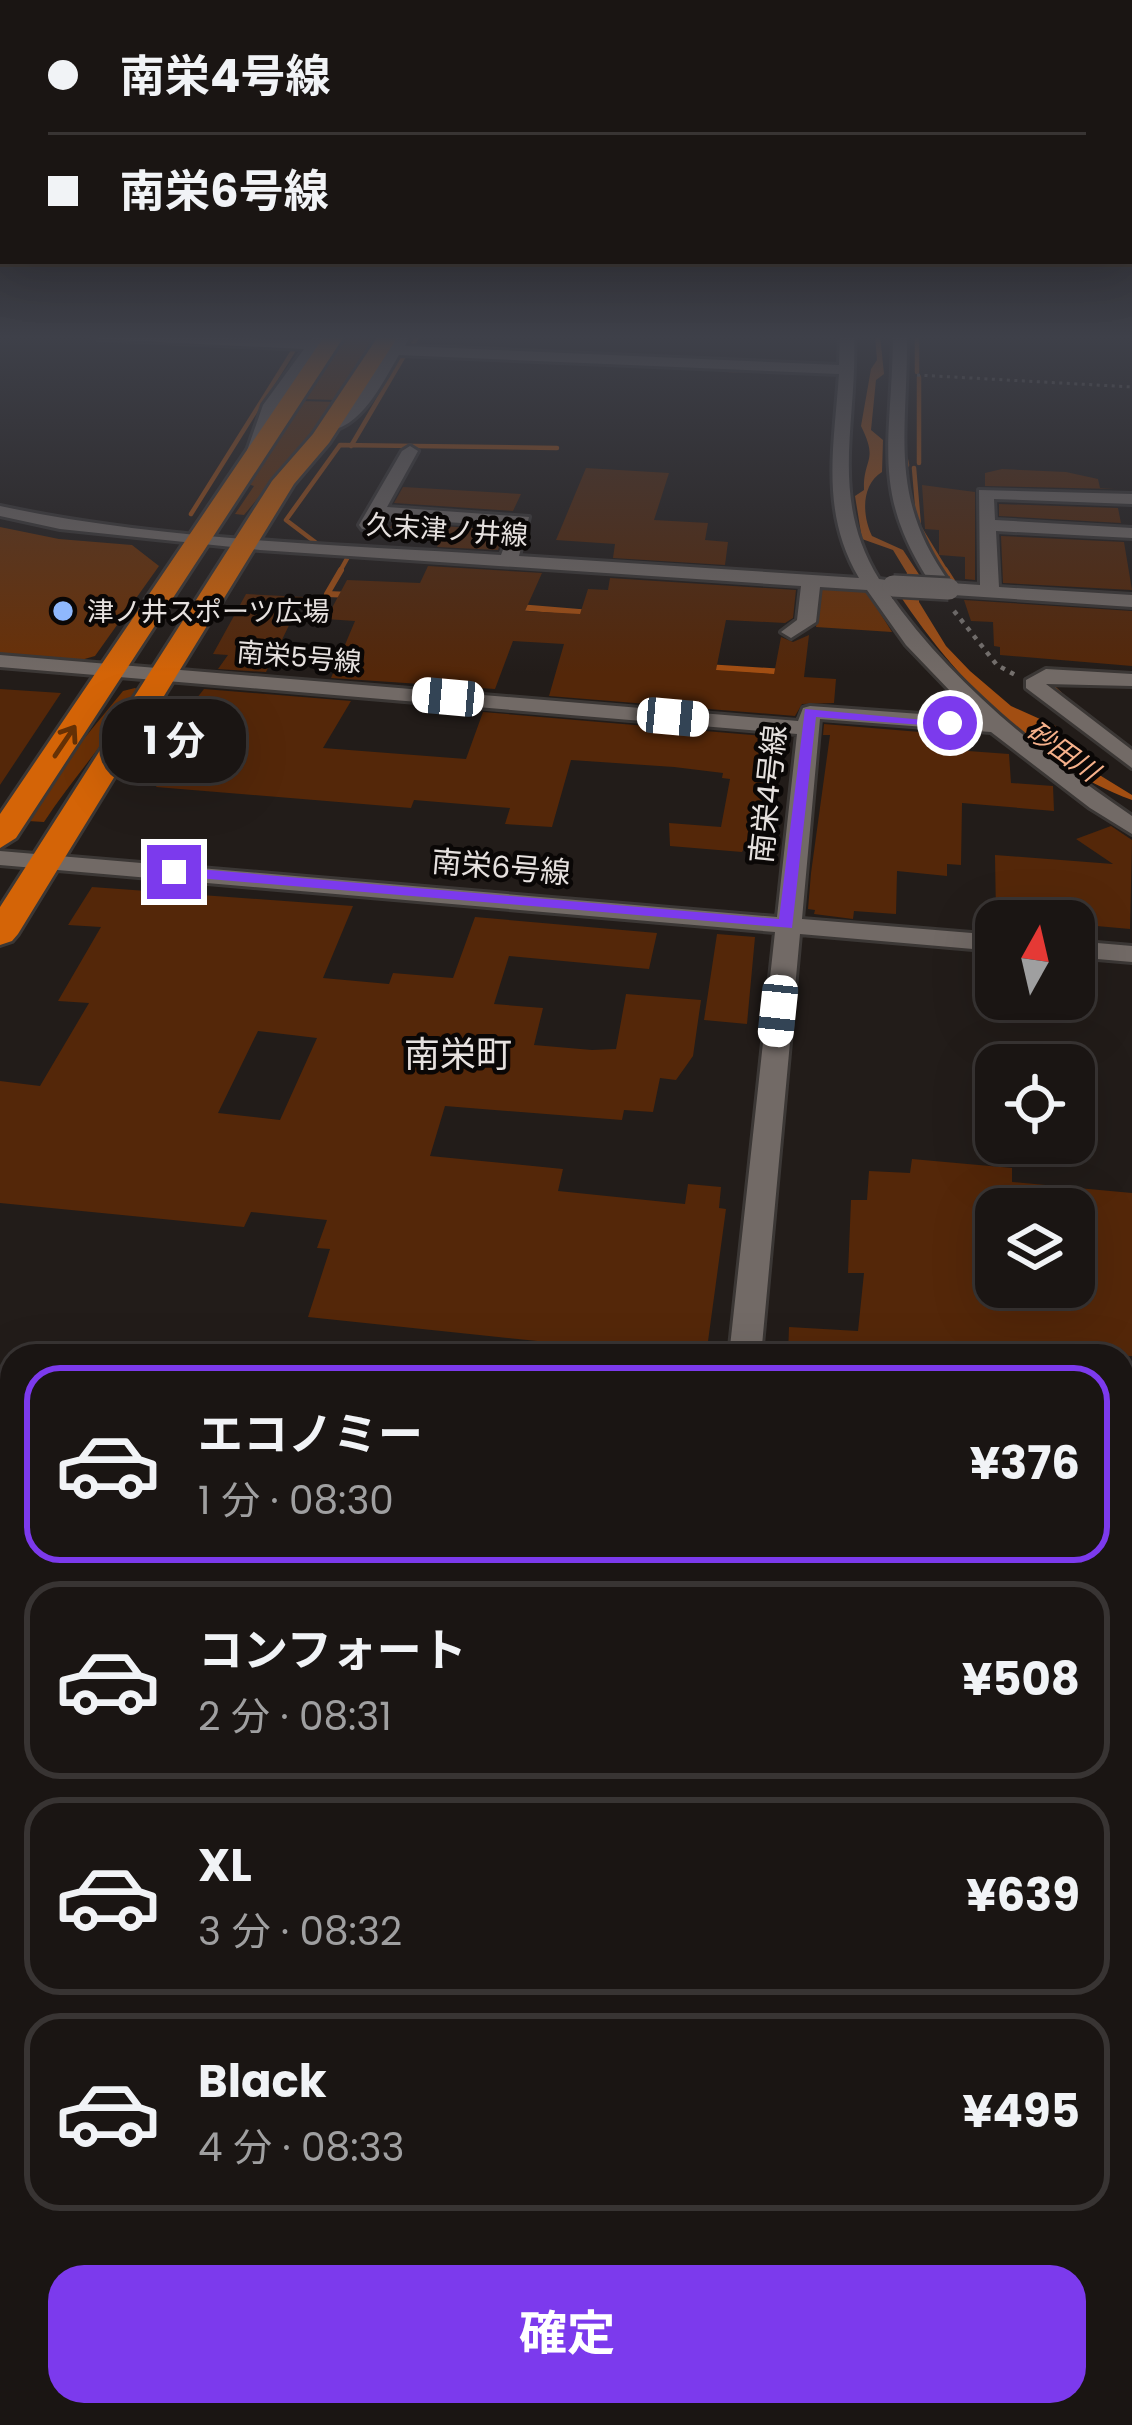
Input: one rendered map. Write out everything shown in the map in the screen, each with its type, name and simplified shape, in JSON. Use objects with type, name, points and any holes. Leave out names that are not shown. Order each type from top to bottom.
[{"type":"highway","points":[[0,838],[260,448]]},
{"type":"highway","points":[[0,934],[284,481],[311,448]]},
{"type":"street","points":[[844,448],[841,514],[922,656],[1032,757],[1132,826]]},
{"type":"street","points":[[894,448],[903,528],[947,590],[1132,602]]},
{"type":"street","points":[[353,551],[410,451]]},
{"type":"street","points":[[987,525],[1131,537],[1127,499],[985,494],[990,592]]},
{"type":"street","name":"久末津ノ井線","points":[[0,511],[60,524],[247,543],[947,590]]},
{"type":"street","points":[[375,512],[523,521],[508,561]]},
{"type":"street","points":[[790,632],[806,622],[812,582]]},
{"type":"street","name":"南栄5号線","points":[[0,661],[808,728]]},
{"type":"street","points":[[1132,680],[1046,674],[1033,684],[1132,761]]},
{"type":"street","name":"南栄4号線","points":[[746,1344],[809,712],[997,726]]},
{"type":"street","name":"南栄6号線","points":[[0,858],[975,941]]},
{"type":"street","points":[[1095,951],[1132,954]]},
{"type":"path","points":[[947,590],[957,619],[998,665],[1033,684]]},
{"type":"shaded area","points":[[270,448],[299,448],[244,515],[235,514],[254,486],[248,484]]},
{"type":"shaded area","points":[[869,448],[883,448],[882,472],[870,485],[865,501],[872,536],[903,550],[920,576],[919,602],[946,646],[1011,706],[1060,728],[1056,741],[1062,752],[1132,795],[1132,800],[1097,785],[1031,742],[971,686],[920,625],[899,594],[907,573],[893,550],[862,539],[855,496],[864,490]]},
{"type":"shaded area","name":"津ノ井スポーツ広場","points":[[0,527],[59,539],[132,545],[159,566],[95,656],[74,662],[0,657]]},
{"type":"shaded area","points":[[821,588],[867,592],[892,632],[816,627]]},
{"type":"shaded area","points":[[139,690],[128,707],[44,822],[28,821],[64,763],[123,691]]},
{"type":"building","points":[[586,468],[669,473],[654,520],[708,523],[705,540],[728,542],[725,565],[613,558],[615,544],[556,540]]},
{"type":"building","points":[[1002,469],[1066,472],[1098,479],[1100,488],[1115,489],[985,486],[985,473]]},
{"type":"building","points":[[922,485],[975,492],[975,580],[965,579],[965,557],[939,555],[939,530],[925,529]]},
{"type":"building","points":[[403,487],[521,494],[513,511],[394,503]]},
{"type":"building","points":[[999,504],[1118,508],[1121,523],[999,516]]},
{"type":"building","points":[[393,523],[505,530],[498,550],[437,547],[444,532],[390,528]]},
{"type":"building","points":[[1001,536],[1124,542],[1132,590],[1003,583]]},
{"type":"building","points":[[428,566],[542,573],[525,611],[580,614],[588,589],[608,590],[610,578],[796,590],[793,618],[785,623],[726,620],[716,670],[774,674],[781,637],[793,642],[809,635],[804,677],[836,679],[834,703],[802,704],[795,716],[549,696],[564,644],[513,641],[495,689],[331,678],[355,621],[326,619],[347,580],[420,583]]},
{"type":"building","points":[[246,594],[303,597],[266,672],[218,669],[228,655],[213,654]]},
{"type":"building","points":[[964,600],[1132,611],[1132,666],[1000,655],[1000,647],[994,646],[993,622],[971,621]]},
{"type":"building","points":[[0,689],[61,693],[0,785]]},
{"type":"building","points":[[204,689],[351,701],[323,748],[466,759],[483,712],[775,737],[760,840],[749,839],[742,852],[670,846],[669,823],[721,827],[730,779],[722,778],[723,773],[674,767],[571,760],[552,827],[505,824],[510,808],[414,800],[411,808],[156,787],[175,756],[152,755]]},
{"type":"building","points":[[824,724],[968,736],[968,751],[1009,754],[1011,783],[1053,786],[1054,811],[962,803],[961,865],[947,864],[947,876],[897,871],[896,914],[854,911],[853,919],[814,914],[815,910],[808,909],[811,873],[830,735],[823,735]]},
{"type":"building","points":[[1111,826],[1132,840],[1130,929],[1095,926],[1095,900],[996,900],[995,855],[1113,864],[1076,839]]},
{"type":"building","points":[[92,887],[353,906],[323,978],[389,984],[393,973],[453,978],[475,917],[657,933],[649,969],[509,956],[494,1004],[543,1008],[534,1045],[592,1050],[616,1049],[626,994],[701,1000],[693,1056],[676,1080],[660,1078],[653,1112],[624,1110],[622,1120],[445,1106],[430,1156],[563,1169],[558,1191],[685,1204],[688,1184],[721,1187],[719,1208],[726,1209],[708,1344],[547,1344],[308,1317],[330,1249],[317,1248],[327,1220],[251,1212],[244,1227],[0,1203],[0,1081],[40,1086],[89,1003],[58,1001],[101,927],[68,925]],"holes":[[[258,1031],[317,1038],[280,1120],[218,1113]]]},
{"type":"building","points":[[717,934],[755,937],[747,1024],[704,1020]]},
{"type":"building","points":[[912,1159],[1012,1168],[1012,1182],[1077,1188],[975,1188],[975,1308],[1095,1308],[1095,1190],[1132,1193],[1132,1344],[788,1344],[789,1327],[858,1331],[864,1273],[848,1273],[851,1200],[867,1200],[869,1171],[910,1173]]},
{"type":"waterway","points":[[191,514],[232,448]]},
{"type":"waterway","points":[[315,542],[286,520],[338,448]]},
{"type":"waterway","points":[[919,448],[919,463]]},
{"type":"waterway","points":[[906,460],[907,465]]},
{"type":"waterway","points":[[914,468],[919,527],[947,573]]},
{"type":"waterway","points":[[339,573],[349,555]]},
{"type":"waterway","points":[[341,570],[327,594],[351,595]]},
{"type":"waterway","points":[[945,570],[954,584]]},
{"type":"waterway","points":[[518,607],[591,613]]},
{"type":"waterway","points":[[706,667],[785,672]]},
{"type":"waterway","points":[[1048,684],[1062,697]]},
{"type":"place","name":"津ノ井スポーツ広場","points":[[63,611]]},
{"type":"district","name":"南栄町","points":[[458,1054]]},
{"type":"route","points":[[174,872],[787,925],[809,712],[950,723]]},
{"type":"water label","name":"砂田川","points":[[1063,751]]}]
